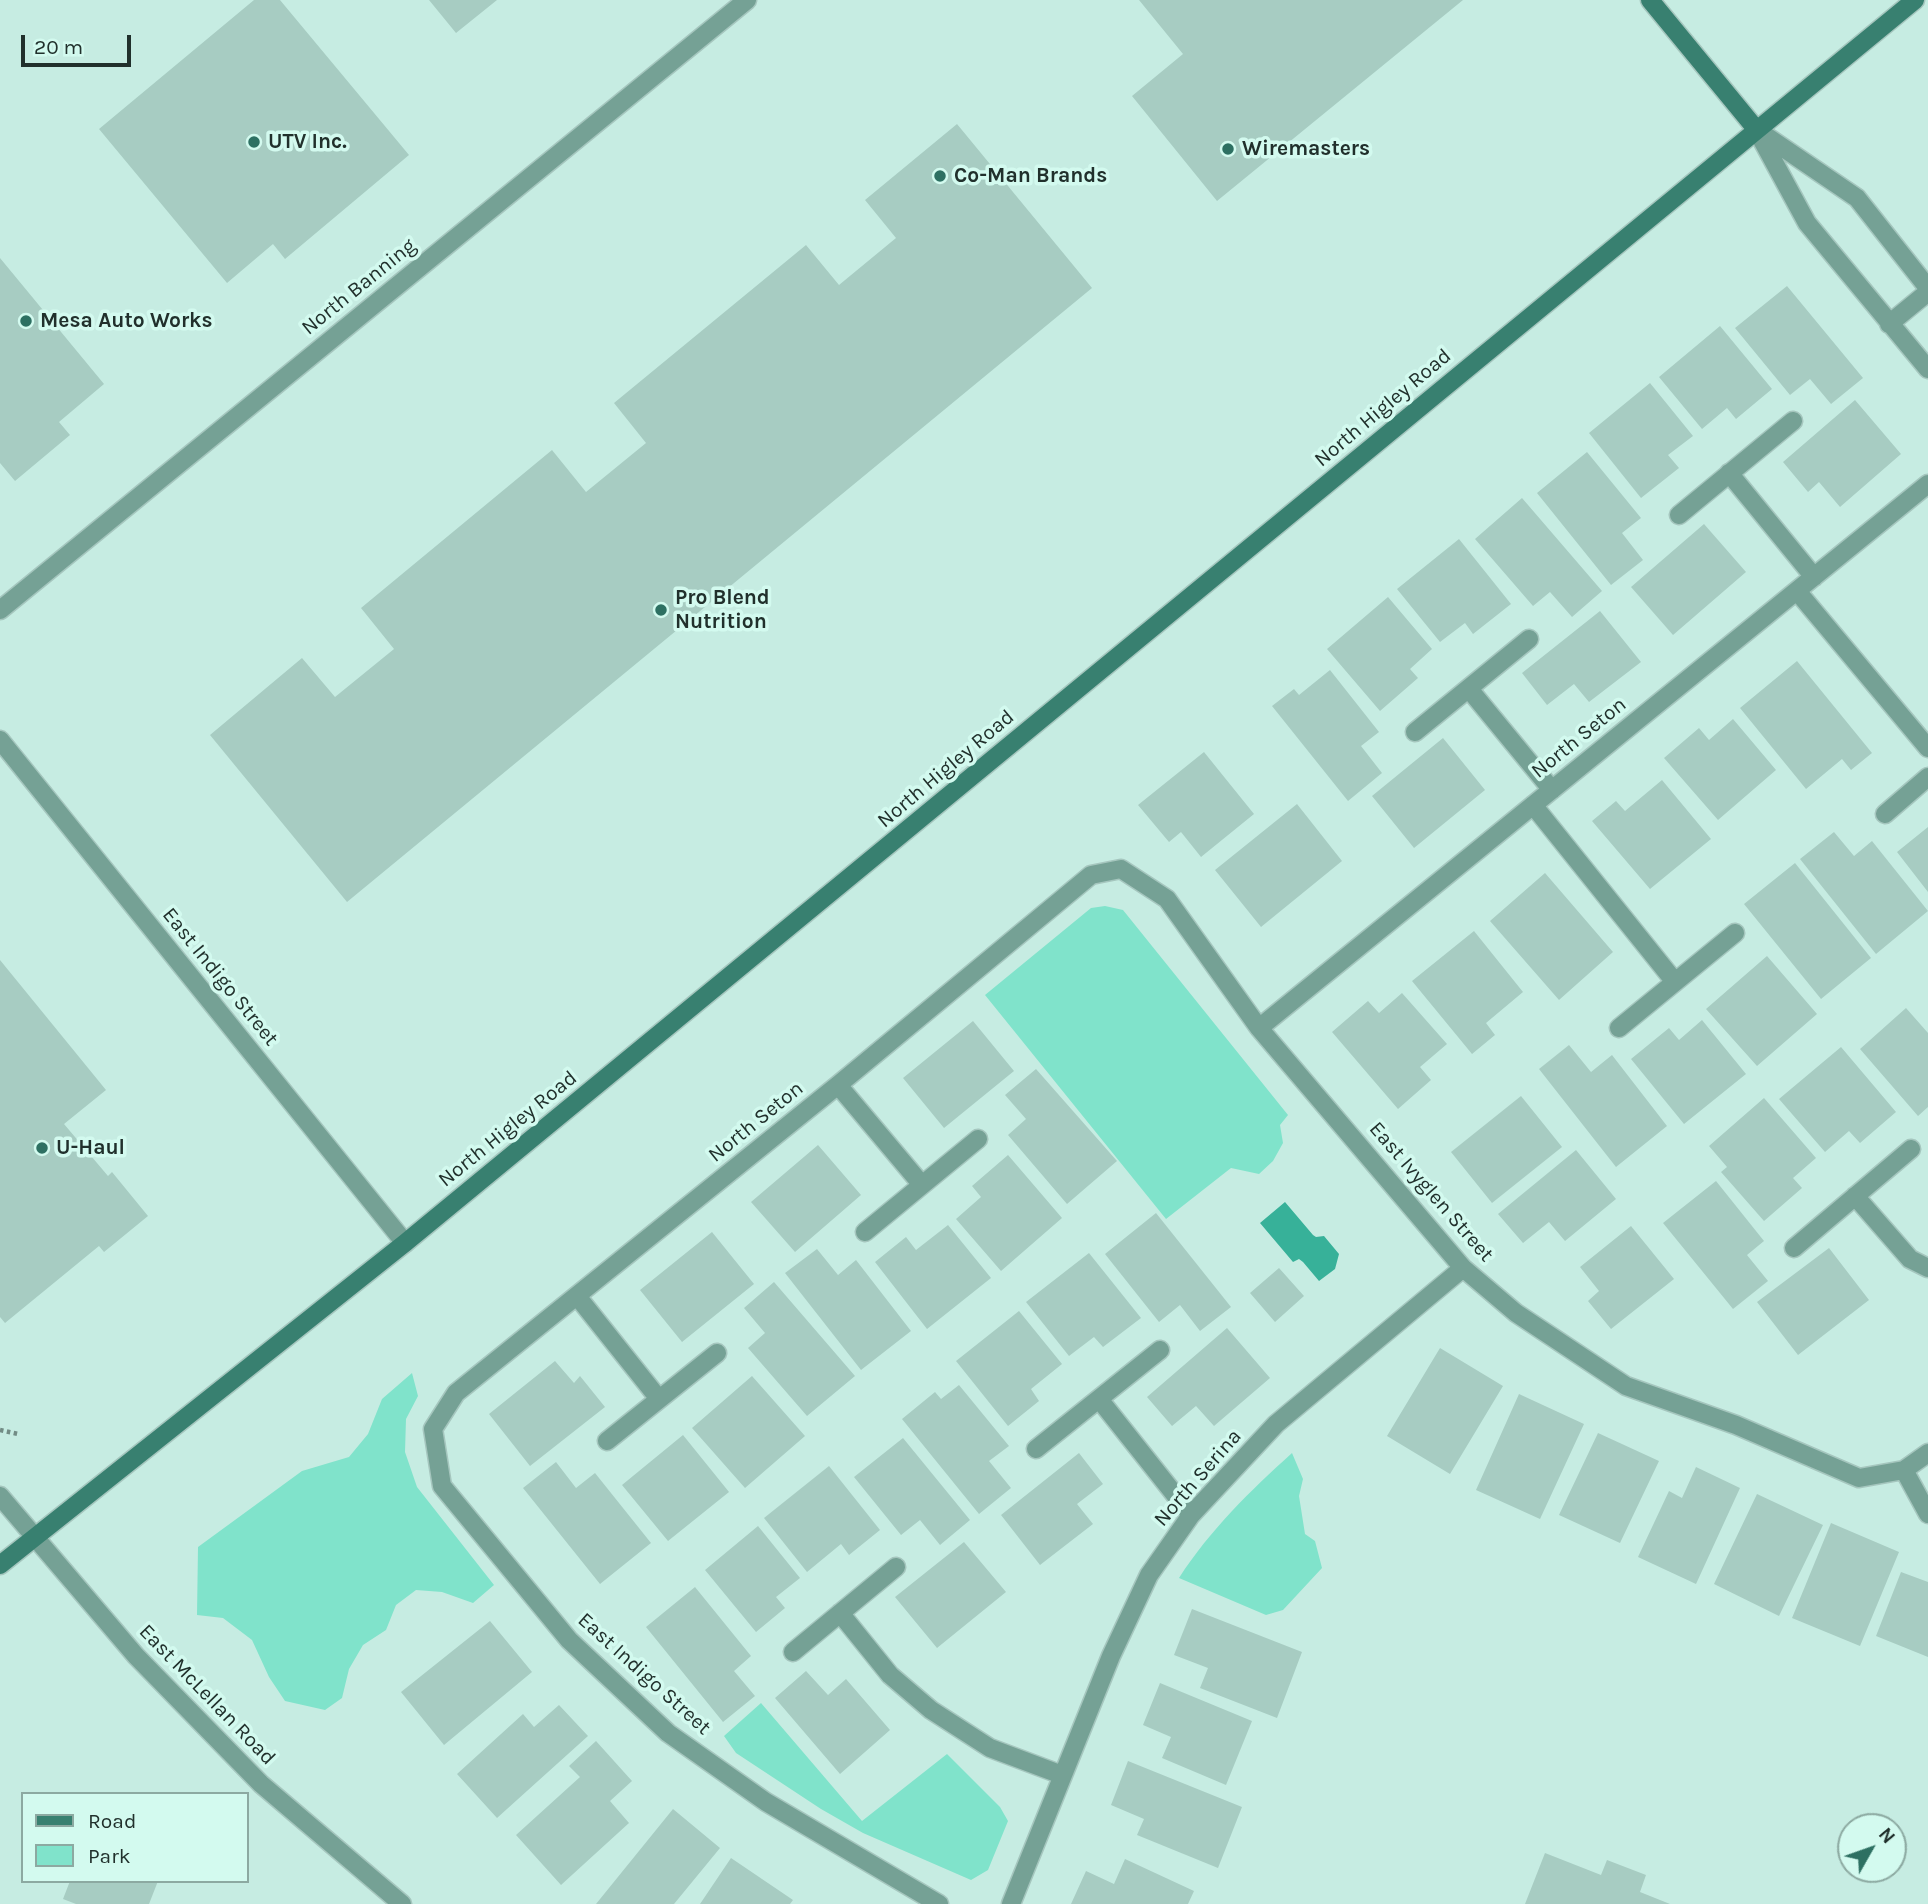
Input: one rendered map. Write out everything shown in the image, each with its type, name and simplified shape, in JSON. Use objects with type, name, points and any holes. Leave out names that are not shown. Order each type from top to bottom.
[{"type":"main road","points":[[1650,0],[1756,130]]},
{"type":"main road","name":"North Higley Road","points":[[0,1566],[405,1243],[1915,0]]},
{"type":"street","name":"North Banning","points":[[0,610],[747,0]]},
{"type":"street","points":[[1756,130],[1857,198],[1928,290],[1889,324]]},
{"type":"street","points":[[1756,130],[1807,223],[1928,369]]},
{"type":"street","points":[[1679,515],[1793,421]]},
{"type":"street","points":[[1729,473],[1814,577]]},
{"type":"street","name":"North Seton","points":[[1259,1028],[1928,484]]},
{"type":"street","points":[[1797,591],[1928,748]]},
{"type":"street","points":[[1415,732],[1529,639]]},
{"type":"street","points":[[1469,689],[1552,790]]},
{"type":"street","name":"East Indigo Street","points":[[0,740],[405,1243]]},
{"type":"street","points":[[1885,814],[1928,777]]},
{"type":"street","points":[[1533,805],[1675,982]]},
{"type":"street","name":"North Seton","points":[[433,1429],[456,1393],[838,1085],[1091,875],[1121,869]]},
{"type":"street","name":"East Ivyglen Street","points":[[1121,869],[1167,899],[1259,1028],[1463,1268],[1516,1313],[1626,1387],[1736,1425],[1859,1478],[1904,1470]]},
{"type":"street","points":[[1619,1028],[1735,933]]},
{"type":"street","points":[[838,1085],[922,1185]]},
{"type":"street","points":[[865,1232],[978,1139]]},
{"type":"street","points":[[1794,1248],[1911,1149]]},
{"type":"street","points":[[1855,1196],[1910,1259],[1928,1268]]},
{"type":"street","name":"North Serina","points":[[1011,1904],[1111,1656],[1149,1575],[1191,1515],[1276,1424],[1463,1268]]},
{"type":"street","points":[[577,1296],[659,1399]]},
{"type":"street","points":[[1036,1449],[1160,1350]]},
{"type":"street","points":[[607,1441],[717,1353]]},
{"type":"street","points":[[1099,1399],[1191,1515]]},
{"type":"street","name":"East Indigo Street","points":[[433,1429],[442,1486],[569,1640],[668,1733],[766,1802],[939,1904]]},
{"type":"street","points":[[1928,1453],[1904,1470],[1928,1514]]},
{"type":"street","name":"East McLellan Road","points":[[0,1496],[136,1656],[261,1784],[402,1904]]},
{"type":"street","points":[[793,1652],[896,1567]]},
{"type":"street","points":[[840,1613],[890,1675],[931,1710],[990,1748],[1062,1775]]},
{"type":"path","points":[[0,1430],[18,1434]]},
{"type":"green space","points":[[1105,906],[1123,910],[1288,1115],[1280,1125],[1283,1143],[1273,1161],[1259,1174],[1231,1168],[1166,1219],[985,995],[1091,908]]},
{"type":"green space","points":[[412,1373],[418,1396],[406,1419],[405,1452],[417,1487],[494,1585],[473,1603],[442,1592],[416,1590],[396,1605],[386,1630],[363,1645],[349,1669],[342,1698],[325,1710],[285,1701],[269,1677],[252,1640],[223,1618],[197,1615],[198,1547],[302,1471],[349,1457],[368,1434],[382,1399]]},
{"type":"green space","points":[[1292,1453],[1303,1479],[1299,1496],[1305,1534],[1315,1541],[1322,1568],[1283,1610],[1266,1615],[1179,1578],[1231,1512]]},
{"type":"green space","points":[[761,1703],[862,1821],[947,1754],[1000,1807],[1008,1821],[988,1870],[971,1880],[863,1833],[736,1753],[724,1736]]},
{"type":"shaded area","points":[[1285,1202],[1313,1235],[1324,1236],[1339,1254],[1335,1269],[1319,1281],[1299,1259],[1293,1262],[1260,1223]]},
{"type":"building","name":"UTV Inc.","points":[[254,0],[280,0],[409,155],[285,259],[273,244],[227,283],[99,129]]},
{"type":"building","points":[[429,0],[497,0],[456,33]]},
{"type":"building","name":"Wiremasters","points":[[1139,0],[1463,0],[1217,201],[1132,96],[1183,54]]},
{"type":"building","points":[[957,124],[1092,288],[347,902],[210,735],[302,658],[335,697],[394,649],[361,608],[552,450],[586,492],[646,443],[614,403],[806,245],[839,285],[896,238],[865,200]]},
{"type":"building","name":"Mesa Auto Works","points":[[0,258],[104,384],[59,422],[70,435],[15,481],[0,463]]},
{"type":"building","points":[[1787,286],[1863,378],[1831,404],[1810,379],[1790,395],[1735,328]]},
{"type":"building","points":[[1720,326],[1772,389],[1736,419],[1727,408],[1702,429],[1659,377]]},
{"type":"building","points":[[1650,383],[1693,436],[1668,455],[1679,468],[1641,498],[1589,433]]},
{"type":"building","points":[[1855,400],[1901,454],[1840,507],[1819,482],[1808,492],[1783,462]]},
{"type":"building","points":[[1587,452],[1641,518],[1622,533],[1643,560],[1611,585],[1537,493]]},
{"type":"building","points":[[1522,498],[1602,591],[1572,617],[1550,592],[1533,606],[1475,539]]},
{"type":"building","points":[[1704,524],[1746,572],[1673,635],[1631,587]]},
{"type":"building","points":[[1459,539],[1511,604],[1473,634],[1465,623],[1440,642],[1397,589]]},
{"type":"building","points":[[1388,597],[1432,649],[1410,669],[1418,678],[1380,711],[1327,649]]},
{"type":"building","points":[[1600,611],[1641,662],[1589,702],[1574,684],[1547,705],[1522,673]]},
{"type":"building","points":[[1797,661],[1872,753],[1851,770],[1842,759],[1806,789],[1740,708]]},
{"type":"building","points":[[1330,670],[1379,732],[1361,746],[1382,773],[1348,801],[1272,706],[1294,689],[1299,695]]},
{"type":"building","points":[[1733,719],[1776,770],[1718,820],[1664,758],[1699,728],[1709,740]]},
{"type":"building","points":[[1443,738],[1485,790],[1414,848],[1372,796]]},
{"type":"building","points":[[1204,752],[1254,814],[1201,857],[1181,832],[1169,842],[1138,805]]},
{"type":"building","points":[[1662,780],[1711,839],[1650,889],[1592,821],[1616,801],[1625,811]]},
{"type":"building","points":[[1297,804],[1342,861],[1261,927],[1215,870]]},
{"type":"building","points":[[1928,827],[1928,892],[1897,852]]},
{"type":"building","points":[[1834,832],[1854,856],[1872,841],[1928,911],[1876,954],[1800,859]]},
{"type":"building","points":[[1795,863],[1871,958],[1821,999],[1744,904]]},
{"type":"building","points":[[1545,873],[1613,952],[1559,1000],[1490,921]]},
{"type":"building","points":[[1474,931],[1523,992],[1486,1023],[1495,1035],[1472,1054],[1412,981]]},
{"type":"building","points":[[1767,956],[1817,1014],[1757,1066],[1706,1009]]},
{"type":"building","name":"U-Haul","points":[[0,960],[106,1090],[64,1124],[108,1176],[112,1172],[148,1216],[104,1252],[99,1246],[5,1323],[0,1317]]},
{"type":"building","points":[[1402,993],[1447,1044],[1420,1067],[1431,1080],[1398,1109],[1332,1032],[1368,1001],[1379,1013]]},
{"type":"building","points":[[1906,1008],[1928,1033],[1928,1107],[1918,1116],[1860,1049]]},
{"type":"building","points":[[1702,1020],[1746,1074],[1684,1124],[1631,1059],[1669,1028],[1679,1040]]},
{"type":"building","points":[[973,1021],[1014,1071],[944,1128],[903,1078]]},
{"type":"building","points":[[1569,1045],[1591,1072],[1612,1055],[1667,1126],[1616,1167],[1539,1069]]},
{"type":"building","points":[[1841,1047],[1896,1112],[1860,1143],[1849,1131],[1825,1152],[1779,1099]]},
{"type":"building","points":[[1036,1069],[1117,1161],[1067,1204],[1008,1135],[1026,1119],[1005,1095]]},
{"type":"building","points":[[1521,1096],[1562,1147],[1492,1203],[1451,1152]]},
{"type":"building","points":[[1764,1098],[1816,1158],[1793,1178],[1802,1188],[1764,1221],[1721,1172],[1727,1167],[1709,1146]]},
{"type":"building","points":[[818,1145],[861,1195],[795,1252],[751,1202]]},
{"type":"building","points":[[1576,1150],[1616,1199],[1565,1241],[1549,1222],[1523,1243],[1498,1214]]},
{"type":"building","points":[[1008,1155],[1062,1218],[1001,1271],[956,1219],[981,1197],[972,1186]]},
{"type":"building","points":[[1716,1181],[1764,1241],[1747,1255],[1768,1281],[1733,1309],[1663,1223]]},
{"type":"building","points":[[1156,1213],[1231,1307],[1200,1331],[1180,1305],[1159,1322],[1105,1254]]},
{"type":"building","points":[[948,1225],[991,1278],[927,1329],[875,1262],[906,1237],[916,1250]]},
{"type":"building","points":[[1631,1226],[1674,1279],[1611,1329],[1588,1301],[1599,1291],[1580,1267]]},
{"type":"building","points":[[712,1232],[754,1284],[682,1342],[640,1290]]},
{"type":"building","points":[[1829,1248],[1869,1300],[1798,1355],[1757,1302]]},
{"type":"building","points":[[817,1249],[838,1275],[856,1260],[911,1331],[861,1370],[785,1273]]},
{"type":"building","points":[[1089,1253],[1141,1318],[1103,1347],[1094,1337],[1069,1356],[1026,1302]]},
{"type":"building","points":[[1279,1268],[1304,1296],[1275,1322],[1250,1293]]},
{"type":"building","points":[[774,1282],[855,1376],[807,1416],[748,1348],[765,1333],[744,1308]]},
{"type":"building","points":[[1019,1311],[1062,1364],[1031,1389],[1039,1401],[1008,1426],[956,1361]]},
{"type":"building","points":[[1227,1328],[1270,1378],[1214,1426],[1196,1406],[1172,1426],[1147,1397]]},
{"type":"building","points":[[1440,1348],[1503,1386],[1450,1474],[1387,1436]]},
{"type":"building","points":[[555,1361],[574,1383],[580,1376],[605,1407],[530,1466],[489,1414]]},
{"type":"building","points":[[752,1376],[805,1436],[745,1488],[692,1428]]},
{"type":"building","points":[[959,1385],[1009,1446],[989,1461],[1011,1488],[979,1514],[902,1419],[935,1392],[941,1399]]},
{"type":"building","points":[[1519,1394],[1584,1424],[1540,1519],[1476,1490]]},
{"type":"building","points":[[1598,1433],[1659,1461],[1620,1543],[1559,1515]]},
{"type":"building","points":[[683,1435],[729,1492],[668,1541],[622,1485]]},
{"type":"building","points":[[903,1438],[970,1520],[940,1545],[920,1520],[901,1535],[854,1477]]},
{"type":"building","points":[[1079,1453],[1103,1484],[1077,1504],[1093,1524],[1040,1565],[1001,1515]]},
{"type":"building","points":[[556,1462],[576,1488],[595,1473],[651,1543],[600,1584],[523,1488]]},
{"type":"building","points":[[829,1466],[880,1530],[849,1555],[841,1544],[807,1572],[764,1518]]},
{"type":"building","points":[[1696,1467],[1740,1488],[1696,1584],[1638,1557],[1669,1491],[1682,1498]]},
{"type":"building","points":[[1757,1494],[1823,1525],[1779,1616],[1714,1584]]},
{"type":"building","points":[[1831,1523],[1899,1552],[1860,1646],[1792,1618]]},
{"type":"building","points":[[758,1526],[800,1578],[776,1597],[785,1608],[756,1632],[705,1570]]},
{"type":"building","points":[[964,1542],[1006,1592],[937,1648],[895,1597]]},
{"type":"building","points":[[1901,1572],[1928,1582],[1928,1657],[1876,1636]]},
{"type":"building","points":[[695,1587],[751,1656],[734,1671],[755,1696],[723,1722],[646,1627]]},
{"type":"building","points":[[1192,1609],[1302,1652],[1277,1718],[1200,1688],[1208,1668],[1174,1655]]},
{"type":"building","points":[[490,1621],[532,1672],[444,1745],[401,1692]]},
{"type":"building","points":[[806,1671],[828,1695],[846,1679],[890,1730],[840,1774],[775,1698]]},
{"type":"building","points":[[1160,1683],[1252,1721],[1226,1785],[1162,1758],[1171,1737],[1143,1725]]},
{"type":"building","points":[[559,1705],[588,1736],[497,1818],[457,1774],[523,1714],[534,1727]]},
{"type":"building","points":[[596,1741],[632,1781],[610,1801],[629,1823],[561,1885],[516,1835],[580,1777],[569,1766]]},
{"type":"building","points":[[1128,1761],[1242,1807],[1218,1868],[1137,1835],[1144,1819],[1111,1805]]},
{"type":"building","points":[[673,1809],[720,1848],[674,1904],[596,1904]]},
{"type":"building","points":[[1545,1853],[1601,1875],[1607,1860],[1646,1875],[1640,1892],[1670,1904],[1525,1904]]},
{"type":"building","points":[[731,1858],[793,1900],[790,1904],[700,1904]]},
{"type":"building","points":[[1125,1859],[1194,1891],[1188,1904],[1071,1904],[1086,1871],[1114,1884]]},
{"type":"building","points":[[69,1883],[157,1883],[149,1904],[76,1904],[63,1899]]},
{"type":"place","name":"UTV Inc.","points":[[254,142]]},
{"type":"place","name":"Wiremasters","points":[[1228,149]]},
{"type":"place","name":"Co-Man Brands","points":[[940,176]]},
{"type":"place","name":"Mesa Auto Works","points":[[26,321]]},
{"type":"place","name":"Pro Blend Nutrition","points":[[661,610]]},
{"type":"place","name":"U-Haul","points":[[42,1148]]}]
